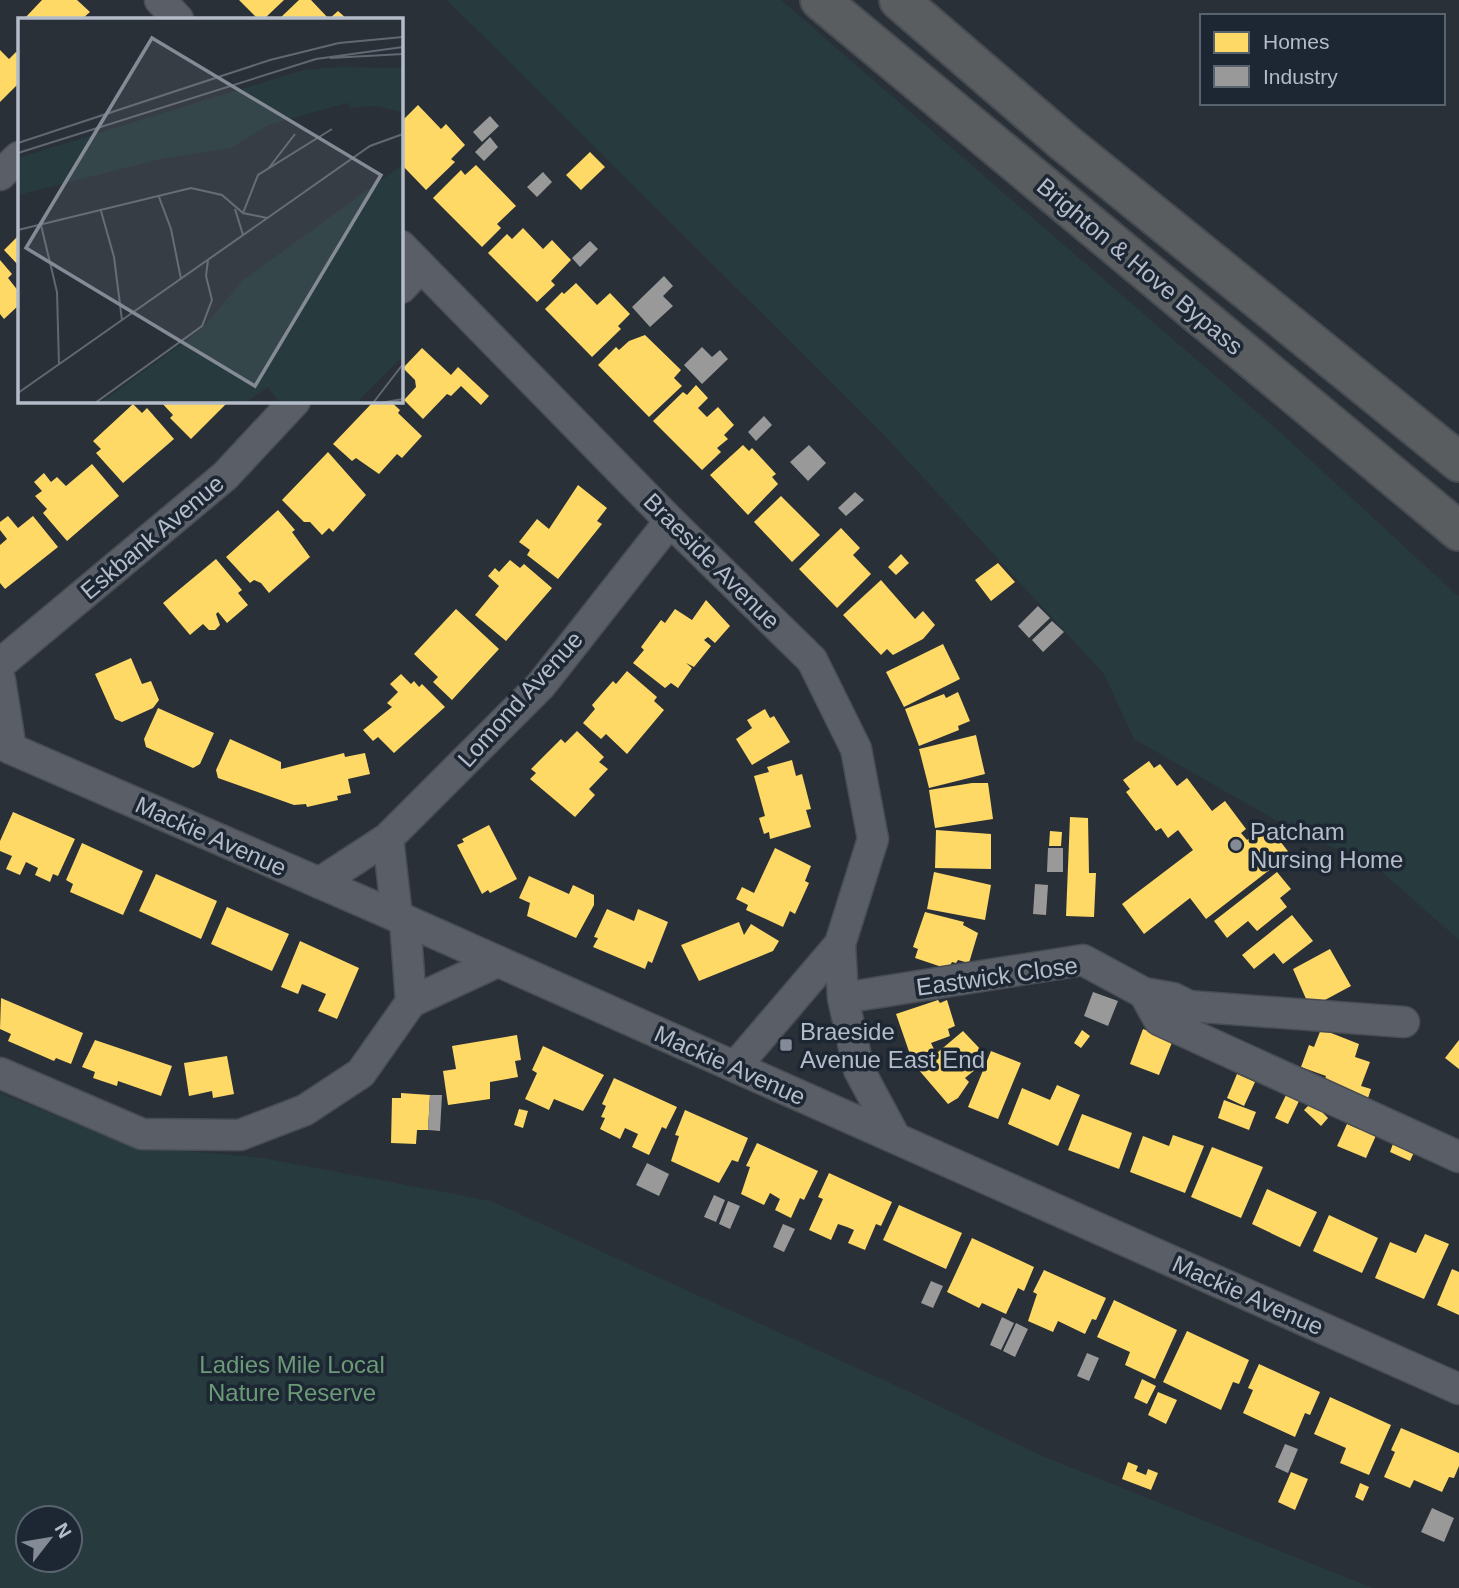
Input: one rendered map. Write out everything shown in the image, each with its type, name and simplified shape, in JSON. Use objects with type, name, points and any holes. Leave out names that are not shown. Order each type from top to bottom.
[{"type":"highway","name":"Brighton & Hove Bypass","points":[[820,0],[1459,531]]},
{"type":"highway","name":"Brighton & Hove Bypass","points":[[899,0],[1065,143],[1459,462]]},
{"type":"street","points":[[0,175],[18,158]]},
{"type":"street","points":[[402,285],[411,257]]},
{"type":"street","name":"Braeside Avenue","points":[[411,257],[670,521],[812,660],[856,749],[873,839],[840,944],[843,998],[859,1070],[895,1137]]},
{"type":"street","name":"Eskbank Avenue","points":[[0,664],[225,476],[294,402]]},
{"type":"street","name":"Lomond Avenue","points":[[319,883],[388,838],[541,685],[670,521]]},
{"type":"street","points":[[0,680],[6,746]]},
{"type":"street","name":"Mackie Avenue","points":[[6,746],[401,918],[1459,1389]]},
{"type":"street","points":[[388,838],[411,1002]]},
{"type":"street","name":"Braeside Avenue","points":[[735,1067],[840,944]]},
{"type":"street","name":"Eastwick Close","points":[[843,998],[1083,960],[1144,993]]},
{"type":"street","points":[[0,1073],[142,1134],[240,1135],[305,1110],[361,1073],[411,1002],[497,962]]},
{"type":"street","points":[[1144,993],[1173,998],[1189,1006],[1404,1022]]},
{"type":"street","points":[[1144,993],[1159,1020],[1459,1157]]},
{"type":"green space","points":[[447,0],[781,0],[1280,432],[1459,597],[1459,940],[1365,857],[1310,840],[1134,739],[1104,674],[884,435]]},
{"type":"green space","name":"Ladies Mile Local Nature Reserve","points":[[0,1093],[131,1146],[263,1158],[491,1201],[914,1394],[1042,1456],[1373,1588],[0,1588]]},
{"type":"building: Homes","points":[[42,0],[77,0],[90,12],[83,18],[25,18]]},
{"type":"building: Homes","points":[[239,0],[284,0],[265,18],[257,18]]},
{"type":"building: Homes","points":[[299,0],[311,0],[328,18],[280,18]]},
{"type":"building: Homes","points":[[338,11],[346,18],[330,18]]},
{"type":"building: Homes","points":[[0,50],[9,59],[16,52],[18,84],[0,102]]},
{"type":"building: Homes","points":[[418,105],[441,129],[446,124],[465,145],[451,159],[455,162],[426,190],[402,165],[402,121]]},
{"type":"building: Homes","points":[[590,152],[605,167],[581,190],[566,175]]},
{"type":"building: Homes","points":[[476,165],[516,206],[497,224],[501,228],[482,247],[433,198],[461,170],[465,175]]},
{"type":"building: Homes","points":[[523,228],[543,249],[552,240],[571,260],[551,281],[555,285],[537,302],[488,253],[507,234],[512,239]]},
{"type":"building: Homes","points":[[18,236],[18,265],[4,250]]},
{"type":"building: Homes","points":[[0,260],[12,274],[8,278],[18,291],[18,306],[4,319],[0,314]]},
{"type":"building: Homes","points":[[576,283],[597,305],[610,293],[630,314],[618,326],[621,329],[592,357],[545,309],[562,292],[564,294]]},
{"type":"building: Homes","points":[[645,335],[681,370],[674,378],[682,386],[649,417],[598,365],[616,347],[619,350],[629,341]]},
{"type":"building: Homes","points":[[422,348],[451,375],[458,367],[489,396],[481,405],[461,386],[451,396],[447,394],[423,419],[404,400],[416,387],[415,380],[403,368]]},
{"type":"building: Homes","points":[[696,385],[708,398],[698,408],[707,417],[718,407],[734,425],[724,435],[728,439],[717,448],[721,452],[702,470],[653,421],[683,392],[687,395]]},
{"type":"building: Homes","points":[[161,402],[227,403],[191,439],[170,418],[173,415]]},
{"type":"building: Homes","points":[[373,402],[391,402],[400,410],[398,413],[422,436],[402,458],[397,454],[379,474],[356,458],[352,461],[333,444]]},
{"type":"building: Homes","points":[[133,404],[142,413],[147,408],[174,439],[123,483],[96,453],[101,449],[93,441]]},
{"type":"building: Homes","points":[[743,445],[749,451],[752,448],[776,474],[772,477],[778,484],[748,515],[710,475]]},
{"type":"building: Homes","points":[[328,452],[366,495],[333,532],[329,528],[322,535],[282,500]]},
{"type":"building: Homes","points":[[92,464],[119,496],[67,541],[43,513],[47,509],[35,496],[42,491],[34,482],[44,473],[51,482],[57,477],[66,486]]},
{"type":"building: Homes","points":[[578,485],[607,508],[597,521],[602,524],[558,579],[527,555],[530,550],[519,542],[537,519],[549,529]]},
{"type":"building: Homes","points":[[781,496],[820,535],[792,562],[754,522]]},
{"type":"building: Homes","points":[[278,510],[295,530],[292,532],[310,557],[269,593],[261,583],[254,580],[250,583],[226,557]]},
{"type":"building: Homes","points":[[8,516],[18,528],[33,516],[58,547],[5,589],[0,583],[0,545],[7,539],[0,530],[0,522]]},
{"type":"building: Homes","points":[[841,528],[860,548],[853,555],[871,574],[837,608],[799,569]]},
{"type":"building: Homes","points":[[901,554],[909,563],[896,575],[888,567]]},
{"type":"building: Homes","points":[[216,559],[242,590],[238,593],[248,605],[227,623],[218,612],[216,614],[220,625],[215,630],[209,630],[203,624],[190,635],[163,603]]},
{"type":"building: Homes","points":[[510,560],[520,568],[524,564],[552,588],[506,641],[475,615],[499,586],[488,576],[495,568],[499,572]]},
{"type":"building: Homes","points":[[998,563],[1015,582],[991,601],[975,580]]},
{"type":"building: Homes","points":[[881,580],[915,619],[923,611],[935,625],[923,639],[893,655],[887,649],[881,655],[843,615]]},
{"type":"building: Homes","points":[[706,600],[730,626],[715,643],[708,637],[704,640],[711,646],[694,667],[686,663],[692,668],[678,688],[671,683],[665,688],[633,663],[644,650],[641,647],[661,620],[665,623],[675,609],[692,620]]},
{"type":"building: Homes","points":[[456,609],[499,649],[452,700],[433,682],[438,677],[414,654]]},
{"type":"building: Homes","points":[[943,644],[960,679],[904,707],[886,672]]},
{"type":"building: Homes","points":[[131,658],[142,684],[151,681],[159,700],[153,708],[122,722],[115,719],[95,674]]},
{"type":"building: Homes","points":[[627,671],[657,697],[654,701],[664,710],[627,754],[606,734],[601,739],[583,723],[595,709],[592,705],[613,681],[616,684]]},
{"type":"building: Homes","points":[[401,674],[411,684],[414,681],[419,687],[422,684],[445,707],[394,753],[378,737],[373,741],[363,730],[392,707],[387,703],[398,692],[390,684]]},
{"type":"building: Homes","points":[[958,692],[970,721],[958,726],[959,730],[919,746],[905,709],[944,694],[946,698]]},
{"type":"building: Homes","points":[[158,708],[214,733],[200,764],[193,768],[146,747],[144,739]]},
{"type":"building: Homes","points":[[765,709],[770,718],[774,716],[790,742],[752,765],[736,739],[752,728],[747,720]]},
{"type":"building: Homes","points":[[577,731],[604,757],[599,762],[608,769],[589,789],[595,795],[575,817],[530,779],[536,773],[531,769],[561,739],[565,743]]},
{"type":"building: Homes","points":[[976,735],[985,774],[929,788],[919,749]]},
{"type":"building: Homes","points":[[230,739],[281,762],[281,769],[344,753],[345,757],[365,753],[370,774],[348,779],[351,793],[337,796],[338,800],[307,807],[306,804],[294,805],[218,778],[216,770]]},
{"type":"building: Homes","points":[[792,760],[796,776],[802,774],[811,809],[806,810],[811,827],[770,839],[769,832],[764,834],[759,818],[765,816],[754,776],[769,772],[767,767]]},
{"type":"building: Homes","name":"Patcham Nursing Home","points":[[1149,761],[1154,768],[1160,764],[1177,786],[1187,778],[1212,811],[1225,801],[1246,829],[1241,833],[1247,840],[1267,824],[1290,854],[1206,919],[1190,898],[1144,934],[1122,904],[1193,850],[1178,830],[1168,838],[1161,828],[1156,831],[1126,792],[1130,789],[1123,780]]},
{"type":"building: Homes","points":[[988,783],[993,819],[935,828],[929,790]]},
{"type":"building: Homes","points":[[13,812],[75,839],[58,876],[53,874],[50,882],[35,875],[38,868],[26,862],[20,875],[6,869],[12,856],[0,851],[0,841]]},
{"type":"building: Homes","points":[[1070,817],[1088,818],[1089,873],[1096,873],[1094,917],[1066,916]]},
{"type":"building: Homes","points":[[489,825],[517,879],[490,893],[488,890],[482,894],[457,845],[464,842],[462,839]]},
{"type":"building: Homes","points":[[936,830],[991,834],[991,869],[935,868]]},
{"type":"building: Homes","points":[[1050,831],[1062,832],[1061,846],[1049,846]]},
{"type":"building: Homes","points":[[82,843],[143,871],[123,915],[70,892],[73,884],[66,880]]},
{"type":"building: Homes","points":[[775,848],[811,866],[805,881],[809,883],[795,914],[790,911],[783,927],[746,910],[748,905],[736,899],[742,887],[754,893]]},
{"type":"building: Homes","points":[[934,872],[991,885],[985,920],[927,909]]},
{"type":"building: Homes","points":[[1277,872],[1291,889],[1280,898],[1287,907],[1257,931],[1248,921],[1227,938],[1214,921]]},
{"type":"building: Homes","points":[[156,874],[217,901],[201,939],[139,911]]},
{"type":"building: Homes","points":[[529,876],[569,894],[573,885],[594,895],[594,905],[576,938],[527,916],[530,903],[519,898]]},
{"type":"building: Homes","points":[[227,907],[289,934],[272,971],[211,944]]},
{"type":"building: Homes","points":[[607,909],[634,921],[638,909],[668,922],[652,963],[648,961],[645,969],[593,947],[598,938],[594,937]]},
{"type":"building: Homes","points":[[925,912],[964,922],[963,925],[978,933],[969,963],[958,960],[956,963],[952,962],[948,969],[915,958],[918,949],[913,947]]},
{"type":"building: Homes","points":[[1292,915],[1313,941],[1283,964],[1274,953],[1254,969],[1242,955]]},
{"type":"building: Homes","points":[[739,922],[744,935],[751,924],[779,941],[773,951],[699,981],[681,945]]},
{"type":"building: Homes","points":[[300,941],[359,968],[337,1019],[318,1011],[326,994],[302,984],[298,994],[281,987]]},
{"type":"building: Homes","points":[[1330,949],[1351,986],[1310,1008],[1293,969]]},
{"type":"building: Homes","points":[[1,998],[83,1033],[71,1064],[56,1058],[54,1061],[8,1041],[11,1034],[0,1029]]},
{"type":"building: Homes","points":[[938,1000],[940,1003],[947,1000],[955,1026],[948,1029],[950,1036],[931,1043],[934,1049],[912,1060],[896,1014]]},
{"type":"building: Homes","points":[[1143,1029],[1173,1040],[1159,1075],[1130,1064]]},
{"type":"building: Homes","points":[[1321,1029],[1359,1044],[1355,1057],[1370,1062],[1361,1086],[1371,1089],[1365,1107],[1324,1082],[1326,1076],[1301,1067],[1309,1045],[1314,1047]]},
{"type":"building: Homes","points":[[1082,1030],[1090,1036],[1081,1048],[1074,1043]]},
{"type":"building: Homes","points":[[963,1031],[983,1052],[971,1064],[976,1069],[965,1078],[969,1082],[958,1098],[948,1104],[918,1069]]},
{"type":"building: Homes","points":[[517,1035],[521,1060],[515,1061],[518,1077],[490,1082],[490,1099],[448,1105],[443,1071],[456,1069],[452,1046]]},
{"type":"building: Homes","points":[[95,1040],[172,1066],[161,1096],[118,1081],[117,1086],[93,1078],[95,1072],[82,1067]]},
{"type":"building: Homes","points":[[1459,1040],[1459,1069],[1445,1058]]},
{"type":"building: Homes","points":[[543,1046],[604,1075],[583,1111],[554,1099],[549,1110],[525,1099],[537,1073],[532,1070]]},
{"type":"building: Homes","points":[[991,1051],[1021,1063],[998,1119],[968,1107]]},
{"type":"building: Homes","points":[[227,1056],[234,1094],[213,1098],[212,1091],[189,1096],[184,1063]]},
{"type":"building: Homes","points":[[1237,1074],[1255,1082],[1244,1106],[1227,1098]]},
{"type":"building: Homes","points":[[614,1078],[677,1107],[666,1129],[662,1127],[649,1155],[632,1147],[638,1134],[625,1128],[620,1139],[600,1129],[606,1106],[602,1104]]},
{"type":"building: Homes","points":[[1057,1085],[1080,1095],[1058,1146],[1008,1124],[1022,1088],[1050,1100]]},
{"type":"building: Homes","points":[[401,1093],[430,1095],[428,1130],[417,1130],[416,1144],[391,1143],[392,1098],[401,1098]]},
{"type":"building: Homes","points":[[1286,1095],[1299,1101],[1288,1124],[1275,1118]]},
{"type":"building: Homes","points":[[1224,1100],[1256,1112],[1249,1130],[1218,1118]]},
{"type":"building: Homes","points":[[1312,1102],[1328,1118],[1321,1126],[1304,1110]]},
{"type":"building: Homes","points":[[519,1109],[528,1111],[523,1128],[514,1125]]},
{"type":"building: Homes","points":[[685,1110],[748,1138],[738,1162],[732,1160],[719,1183],[671,1161],[679,1136],[675,1135]]},
{"type":"building: Homes","points":[[1082,1114],[1132,1133],[1119,1169],[1068,1150]]},
{"type":"building: Homes","points":[[1347,1124],[1361,1130],[1363,1125],[1378,1131],[1366,1158],[1337,1146]]},
{"type":"building: Homes","points":[[1173,1135],[1204,1146],[1185,1193],[1130,1172],[1143,1136],[1169,1146]]},
{"type":"building: Homes","points":[[1394,1141],[1415,1150],[1410,1161],[1390,1152]]},
{"type":"building: Homes","points":[[757,1143],[818,1171],[804,1200],[800,1198],[791,1218],[775,1210],[780,1199],[770,1193],[764,1205],[741,1194],[750,1167],[746,1166]]},
{"type":"building: Homes","points":[[1212,1147],[1263,1167],[1241,1218],[1191,1197]]},
{"type":"building: Homes","points":[[829,1173],[892,1202],[881,1226],[876,1224],[865,1250],[848,1243],[854,1230],[847,1227],[838,1224],[831,1240],[809,1230],[823,1199],[818,1197]]},
{"type":"building: Homes","points":[[1267,1189],[1317,1212],[1300,1247],[1252,1224]]},
{"type":"building: Homes","points":[[899,1205],[962,1233],[946,1269],[883,1240]]},
{"type":"building: Homes","points":[[1329,1215],[1378,1238],[1362,1273],[1313,1251]]},
{"type":"building: Homes","points":[[1425,1234],[1449,1244],[1424,1299],[1375,1278],[1390,1242],[1416,1253]]},
{"type":"building: Homes","points":[[972,1238],[1034,1267],[1024,1291],[1018,1288],[1006,1314],[982,1303],[979,1308],[947,1292]]},
{"type":"building: Homes","points":[[1452,1269],[1459,1272],[1459,1315],[1437,1305]]},
{"type":"building: Homes","points":[[1044,1270],[1106,1298],[1096,1320],[1092,1319],[1085,1334],[1058,1321],[1053,1332],[1028,1321],[1037,1294],[1033,1292]]},
{"type":"building: Homes","points":[[1114,1300],[1177,1330],[1155,1379],[1125,1365],[1130,1352],[1097,1337]]},
{"type":"building: Homes","points":[[1187,1331],[1249,1360],[1239,1384],[1233,1382],[1221,1410],[1163,1382]]},
{"type":"building: Homes","points":[[1259,1364],[1320,1392],[1310,1415],[1305,1413],[1295,1437],[1243,1413],[1253,1390],[1248,1388]]},
{"type":"building: Homes","points":[[1142,1379],[1156,1386],[1147,1404],[1134,1398]]},
{"type":"building: Homes","points":[[1158,1392],[1177,1400],[1166,1424],[1148,1415]]},
{"type":"building: Homes","points":[[1330,1397],[1391,1425],[1369,1475],[1340,1463],[1346,1448],[1314,1434]]},
{"type":"building: Homes","points":[[1401,1428],[1459,1453],[1459,1466],[1454,1478],[1449,1477],[1442,1492],[1414,1480],[1410,1488],[1384,1477],[1395,1452],[1391,1450]]},
{"type":"building: Homes","points":[[1128,1462],[1138,1466],[1136,1471],[1146,1475],[1148,1469],[1158,1473],[1151,1490],[1122,1479]]},
{"type":"building: Homes","points":[[1291,1472],[1308,1479],[1295,1510],[1278,1502]]},
{"type":"building: Homes","points":[[1360,1483],[1369,1487],[1363,1501],[1355,1497]]},
{"type":"building: Industry","points":[[490,116],[499,126],[482,142],[473,132]]},
{"type":"building: Industry","points":[[490,137],[498,147],[484,161],[475,152]]},
{"type":"building: Industry","points":[[543,172],[552,182],[537,197],[527,187]]},
{"type":"building: Industry","points":[[590,241],[598,249],[580,267],[572,258]]},
{"type":"building: Industry","points":[[664,276],[673,286],[663,296],[673,306],[650,327],[632,307]]},
{"type":"building: Industry","points":[[702,347],[712,357],[720,350],[728,359],[702,384],[684,365]]},
{"type":"building: Industry","points":[[764,416],[772,425],[756,441],[748,432]]},
{"type":"building: Industry","points":[[809,445],[826,463],[808,481],[790,462]]},
{"type":"building: Industry","points":[[855,492],[864,500],[846,516],[838,508]]},
{"type":"building: Industry","points":[[1038,606],[1050,618],[1029,638],[1018,626]]},
{"type":"building: Industry","points":[[1052,621],[1064,632],[1043,652],[1032,640]]},
{"type":"building: Industry","points":[[1048,848],[1063,848],[1063,872],[1047,872]]},
{"type":"building: Industry","points":[[1035,884],[1048,885],[1046,915],[1033,914]]},
{"type":"building: Industry","points":[[1093,992],[1118,1001],[1108,1026],[1084,1016]]},
{"type":"building: Industry","points":[[430,1095],[442,1095],[440,1131],[428,1130]]},
{"type":"building: Industry","points":[[647,1163],[669,1174],[659,1196],[636,1185]]},
{"type":"building: Industry","points":[[714,1195],[725,1200],[716,1222],[704,1217]]},
{"type":"building: Industry","points":[[728,1201],[740,1206],[730,1229],[719,1224]]},
{"type":"building: Industry","points":[[783,1224],[795,1229],[784,1252],[773,1247]]},
{"type":"building: Industry","points":[[931,1281],[943,1286],[933,1308],[921,1303]]},
{"type":"building: Industry","points":[[1002,1317],[1014,1323],[1001,1350],[990,1345]]},
{"type":"building: Industry","points":[[1016,1323],[1028,1329],[1015,1357],[1003,1351]]},
{"type":"building: Industry","points":[[1087,1353],[1099,1358],[1089,1381],[1077,1376]]},
{"type":"building: Industry","points":[[1285,1444],[1298,1449],[1288,1473],[1275,1467]]},
{"type":"building: Industry","points":[[1432,1508],[1454,1518],[1444,1542],[1421,1532]]},
{"type":"place","name":"Patcham Nursing Home","points":[[1236,845]]},
{"type":"place","name":"Braeside Avenue East End","points":[[786,1045]]}]
